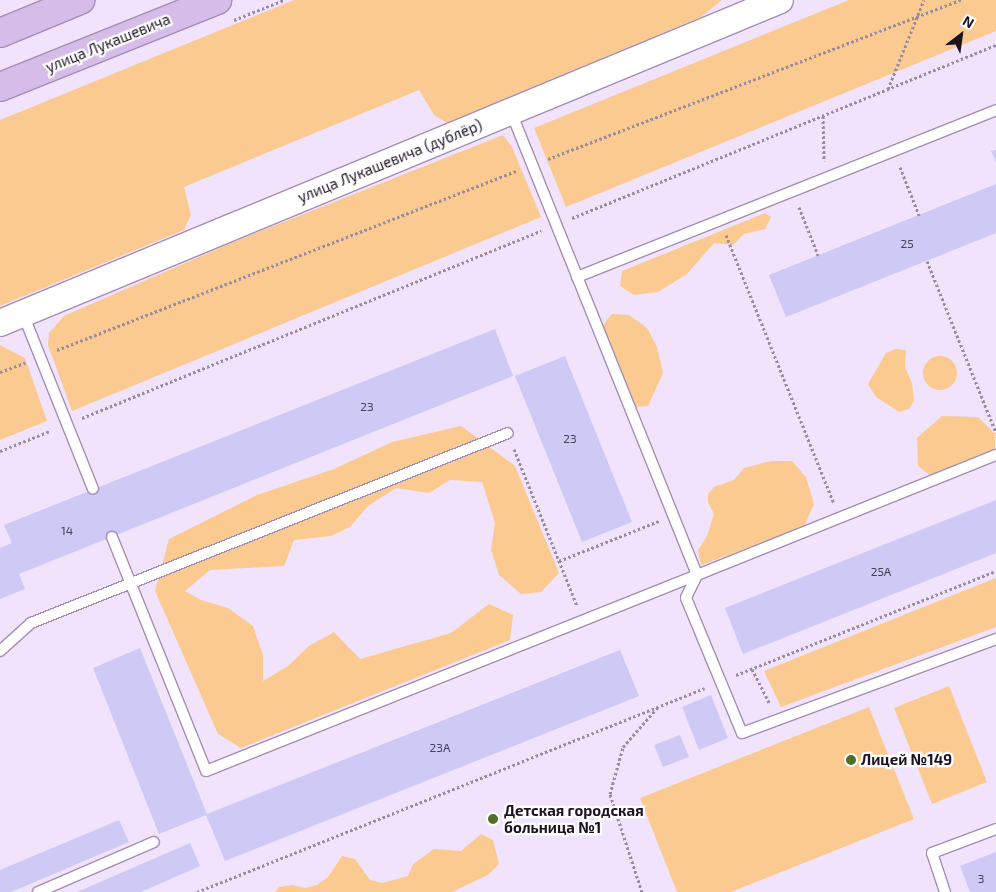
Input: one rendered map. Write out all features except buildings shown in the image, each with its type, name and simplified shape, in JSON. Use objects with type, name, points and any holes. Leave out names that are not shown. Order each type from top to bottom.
[{"type":"main road","points":[[0,32],[80,0]]},
{"type":"main road","name":"улица Лукашевича","points":[[0,87],[217,0]]},
{"type":"street","name":"улица Лукашевича (дублёр)","points":[[11,318],[780,0]]},
{"type":"lane","points":[[577,277],[996,110]]},
{"type":"lane","points":[[511,112],[697,575],[686,598],[742,733],[996,639]]},
{"type":"lane","points":[[11,318],[40,357],[93,490]]},
{"type":"lane","points":[[0,651],[31,623],[508,433]]},
{"type":"lane","points":[[112,537],[206,770],[996,455]]},
{"type":"lane","points":[[945,892],[932,853],[996,829]]},
{"type":"lane","points":[[38,892],[154,842]]},
{"type":"path","points":[[888,89],[924,0]]},
{"type":"path","points":[[0,372],[961,0]]},
{"type":"path","points":[[0,451],[996,45]]},
{"type":"path","points":[[823,116],[824,179]]},
{"type":"path","points":[[896,158],[919,215]]},
{"type":"path","points":[[796,198],[818,255]]},
{"type":"path","points":[[720,220],[839,518]]},
{"type":"path","points":[[927,261],[996,433]]},
{"type":"path","points":[[559,561],[660,521],[657,511]]},
{"type":"path","points":[[197,892],[996,571]]},
{"type":"path","points":[[752,669],[778,719]]},
{"type":"path","points":[[642,892],[610,794],[623,747],[658,707]]},
{"type":"shaded area","points":[[294,0],[722,0],[701,17],[447,123],[434,115],[419,90],[184,187],[191,215],[184,230],[0,306],[0,120]]},
{"type":"shaded area","points":[[849,0],[996,0],[996,31],[566,207],[534,128]]},
{"type":"shaded area","points":[[503,135],[512,147],[541,217],[72,411],[48,345],[49,333],[64,316],[231,243]]},
{"type":"shaded area","points":[[765,213],[771,217],[765,229],[744,234],[733,245],[714,243],[687,274],[658,292],[634,295],[620,286],[622,271]]},
{"type":"shaded area","points":[[612,314],[629,315],[647,328],[657,347],[663,373],[648,406],[635,407],[613,354],[603,325]]},
{"type":"shaded area","points":[[0,345],[25,358],[47,421],[0,440]]},
{"type":"shaded area","points":[[896,349],[906,350],[905,367],[912,383],[914,401],[909,409],[899,412],[876,397],[868,384],[886,353]]},
{"type":"shaded area","points":[[940,356],[947,357],[952,361],[956,366],[956,380],[952,385],[947,389],[940,390],[933,389],[928,385],[924,380],[923,373],[924,366],[928,361],[933,357]]},
{"type":"shaded area","points":[[942,416],[978,417],[995,434],[995,451],[931,476],[918,466],[917,438]]},
{"type":"shaded area","points":[[461,426],[515,466],[559,573],[541,592],[521,594],[499,575],[491,550],[495,523],[482,482],[450,480],[429,493],[396,488],[368,506],[350,527],[331,536],[294,540],[284,566],[210,570],[185,591],[201,600],[228,608],[253,626],[263,655],[263,681],[288,666],[309,646],[334,632],[360,659],[451,633],[489,604],[513,615],[510,640],[241,748],[218,734],[155,591],[169,539],[257,495],[334,469],[392,442]]},
{"type":"shaded area","points":[[771,461],[792,461],[806,477],[814,504],[804,527],[701,565],[698,550],[707,536],[714,514],[708,502],[708,494],[714,487],[734,480],[744,468]]},
{"type":"shaded area","points":[[996,578],[996,627],[781,707],[764,671]]},
{"type":"shaded area","points":[[949,686],[987,782],[932,804],[894,708]]},
{"type":"shaded area","points":[[869,707],[914,819],[731,892],[677,892],[640,798]]},
{"type":"shaded area","points":[[481,834],[493,840],[499,864],[488,875],[452,892],[275,892],[279,887],[292,885],[305,888],[317,885],[328,877],[342,856],[355,859],[370,880],[382,883],[408,876],[413,864],[434,849],[461,851]]},
{"type":"place","name":"Лицей №149","points":[[851,760]]},
{"type":"place","name":"Детская городская больница №1","points":[[493,819]]}]
